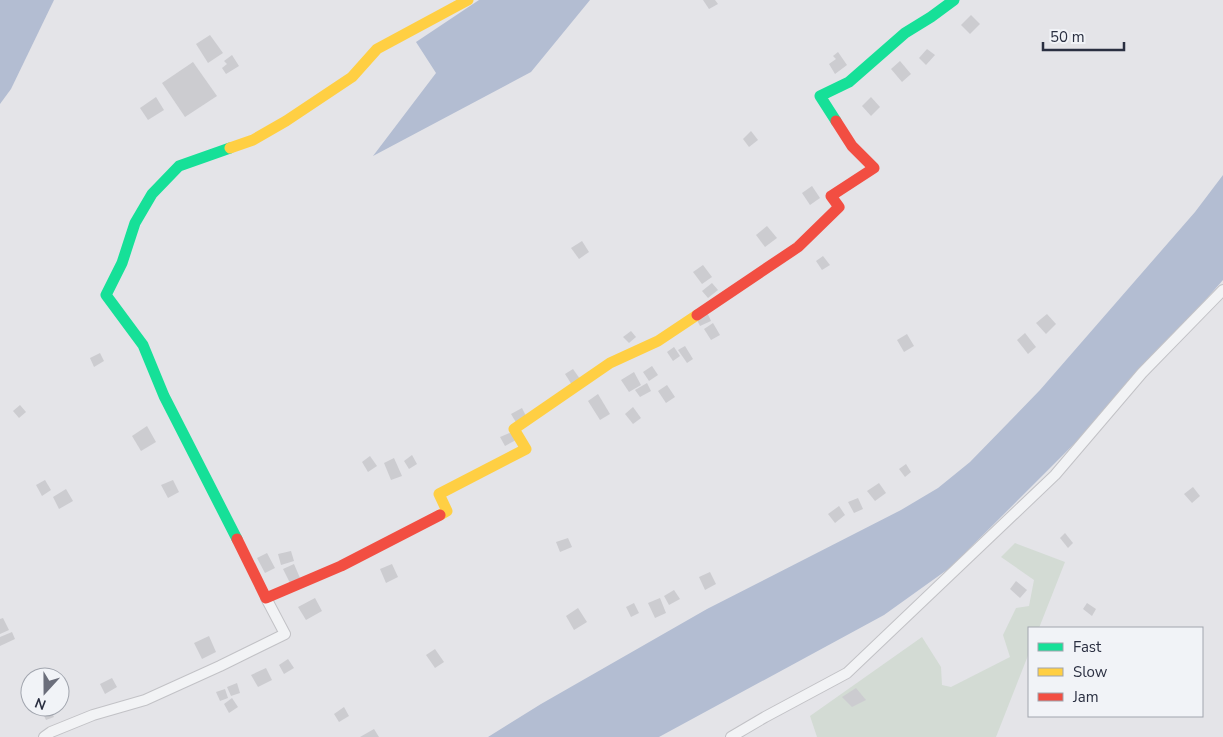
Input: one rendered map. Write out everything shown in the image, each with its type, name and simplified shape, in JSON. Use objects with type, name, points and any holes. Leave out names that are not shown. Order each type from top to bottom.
[{"type":"street","points":[[44,737],[50,732],[93,715],[145,700],[285,634],[164,396],[143,345],[106,295],[122,263],[139,216],[152,194],[179,166],[253,140],[286,121],[352,77],[377,48],[468,0]]},
{"type":"street","points":[[266,598],[340,566],[447,511],[440,494],[526,449],[514,429],[610,363],[658,341],[798,247],[839,207],[831,196],[874,168],[852,146],[820,96],[849,82],[904,33],[954,0]]},
{"type":"street","points":[[731,737],[764,717],[847,673],[1055,475],[1142,373],[1223,290]]},
{"type":"shaded area","points":[[1015,543],[1065,562],[1039,627],[1028,627],[1028,656],[996,737],[817,737],[810,716],[922,637],[941,667],[942,685],[951,687],[1010,657],[1003,635],[1016,608],[1029,606],[1034,580],[1001,557]]},
{"type":"water","points":[[0,0],[54,0],[11,89],[0,104]]},
{"type":"water","points":[[479,0],[590,0],[531,72],[373,156],[436,73],[416,42]]},
{"type":"water","points":[[1223,175],[1223,280],[1111,407],[951,567],[884,615],[659,737],[488,737],[541,704],[707,609],[901,510],[938,488],[970,462],[1040,390],[1195,212]]},
{"type":"building","points":[[703,0],[715,0],[718,4],[709,9]]},
{"type":"building","points":[[971,15],[980,24],[970,34],[961,25]]},
{"type":"building","points":[[210,35],[223,53],[208,63],[196,44]]},
{"type":"building","points":[[927,49],[935,55],[926,65],[919,58]]},
{"type":"building","points":[[838,52],[847,65],[835,74],[829,64],[836,59],[833,56]]},
{"type":"building","points":[[232,55],[239,66],[226,74],[222,68],[227,64],[224,61]]},
{"type":"building","points":[[900,61],[911,74],[902,82],[891,69]]},
{"type":"building","points":[[193,62],[217,96],[185,117],[162,83]]},
{"type":"building","points":[[156,97],[164,110],[148,120],[140,108]]},
{"type":"building","points":[[871,97],[880,107],[871,116],[862,106]]},
{"type":"building","points":[[751,131],[758,140],[749,147],[743,139]]},
{"type":"building","points":[[812,186],[820,198],[810,205],[802,193]]},
{"type":"building","points":[[767,226],[777,238],[765,247],[756,235]]},
{"type":"building","points":[[582,241],[589,252],[579,259],[571,248]]},
{"type":"building","points":[[823,256],[830,265],[822,270],[816,261]]},
{"type":"building","points":[[703,265],[712,277],[702,284],[693,272]]},
{"type":"building","points":[[712,283],[718,290],[708,298],[702,291]]},
{"type":"building","points":[[707,312],[711,321],[700,326],[696,318]]},
{"type":"building","points":[[1047,314],[1056,324],[1046,334],[1036,323]]},
{"type":"building","points":[[713,323],[720,335],[711,340],[704,329]]},
{"type":"building","points":[[631,331],[636,337],[629,343],[623,337]]},
{"type":"building","points":[[1025,333],[1036,347],[1028,354],[1017,340]]},
{"type":"building","points":[[907,334],[914,346],[904,352],[897,340]]},
{"type":"building","points":[[685,346],[693,359],[687,363],[678,350]]},
{"type":"building","points":[[674,347],[680,356],[673,361],[667,352]]},
{"type":"building","points":[[100,353],[104,361],[94,367],[90,358]]},
{"type":"building","points":[[652,366],[658,375],[649,381],[643,372]]},
{"type":"building","points":[[573,369],[580,379],[572,385],[565,374]]},
{"type":"building","points":[[634,372],[641,385],[629,392],[621,380]]},
{"type":"building","points":[[647,383],[651,391],[640,397],[635,390]]},
{"type":"building","points":[[667,385],[675,397],[666,403],[658,391]]},
{"type":"building","points":[[598,394],[610,414],[600,420],[588,401]]},
{"type":"building","points":[[20,405],[26,412],[19,418],[13,411]]},
{"type":"building","points":[[633,407],[641,418],[633,424],[625,414]]},
{"type":"building","points":[[522,408],[527,418],[517,424],[511,414]]},
{"type":"building","points":[[147,426],[156,442],[141,451],[132,436]]},
{"type":"building","points":[[512,432],[516,440],[505,446],[500,437]]},
{"type":"building","points":[[412,455],[417,464],[409,469],[404,461]]},
{"type":"building","points":[[370,456],[377,466],[368,472],[362,462]]},
{"type":"building","points":[[394,458],[402,476],[391,480],[384,463]]},
{"type":"building","points":[[906,464],[911,472],[905,477],[899,469]]},
{"type":"building","points":[[45,480],[51,490],[42,496],[36,485]]},
{"type":"building","points":[[173,480],[179,492],[168,498],[161,485]]},
{"type":"building","points":[[879,483],[886,493],[875,501],[867,491]]},
{"type":"building","points":[[1193,487],[1200,496],[1192,503],[1184,494]]},
{"type":"building","points":[[66,489],[73,501],[59,509],[53,497]]},
{"type":"building","points":[[858,498],[863,509],[854,513],[848,502]]},
{"type":"building","points":[[839,506],[845,515],[835,523],[828,514]]},
{"type":"building","points":[[1065,533],[1073,543],[1068,548],[1060,538]]},
{"type":"building","points":[[568,538],[572,547],[560,552],[556,542]]},
{"type":"building","points":[[291,551],[294,561],[281,565],[278,554]]},
{"type":"building","points":[[267,553],[275,568],[265,573],[257,558]]},
{"type":"building","points":[[294,564],[300,578],[290,583],[283,569]]},
{"type":"building","points":[[392,564],[398,577],[386,583],[380,569]]},
{"type":"building","points":[[710,572],[716,584],[705,590],[699,577]]},
{"type":"building","points":[[1016,581],[1027,590],[1020,598],[1010,589]]},
{"type":"building","points":[[674,590],[680,599],[669,605],[664,596]]},
{"type":"building","points":[[315,598],[322,611],[306,620],[298,607]]},
{"type":"building","points":[[660,598],[666,613],[655,618],[648,603]]},
{"type":"building","points":[[634,603],[639,613],[631,617],[626,607]]},
{"type":"building","points":[[1087,603],[1096,609],[1092,616],[1083,609]]},
{"type":"building","points":[[578,608],[587,622],[574,630],[566,616]]},
{"type":"building","points":[[3,618],[9,630],[0,634],[0,619]]},
{"type":"building","points":[[12,632],[15,639],[0,646],[0,637]]},
{"type":"building","points":[[209,636],[216,652],[202,659],[194,643]]},
{"type":"building","points":[[435,649],[444,662],[435,668],[426,655]]},
{"type":"building","points":[[288,659],[294,668],[284,674],[279,665]]},
{"type":"building","points":[[266,668],[272,680],[258,687],[251,675]]},
{"type":"building","points":[[112,678],[117,687],[105,694],[100,684]]},
{"type":"building","points":[[237,683],[240,693],[231,696],[227,687]]},
{"type":"building","points":[[856,688],[866,700],[852,707],[842,697]]},
{"type":"building","points":[[225,689],[228,698],[220,701],[216,692]]},
{"type":"building","points":[[232,698],[238,707],[229,713],[224,704]]},
{"type":"building","points":[[344,707],[349,716],[339,722],[334,714]]},
{"type":"building","points":[[374,729],[379,737],[360,737]]},
{"type":"traffic: fast","points":[[836,121],[820,96],[849,82],[905,33],[954,0]]},
{"type":"traffic: fast","points":[[230,148],[179,166],[152,194],[135,223],[122,263],[106,295],[143,345],[164,396],[237,539]]},
{"type":"traffic: slow","points":[[230,148],[253,140],[286,121],[352,77],[377,49],[468,0]]},
{"type":"traffic: slow","points":[[440,515],[447,511],[439,494],[526,449],[514,429],[610,363],[658,341],[697,315]]},
{"type":"traffic: jam","points":[[697,315],[798,247],[839,207],[831,196],[874,168],[852,146],[836,121]]},
{"type":"traffic: jam","points":[[237,539],[266,598],[341,566],[440,515]]}]
